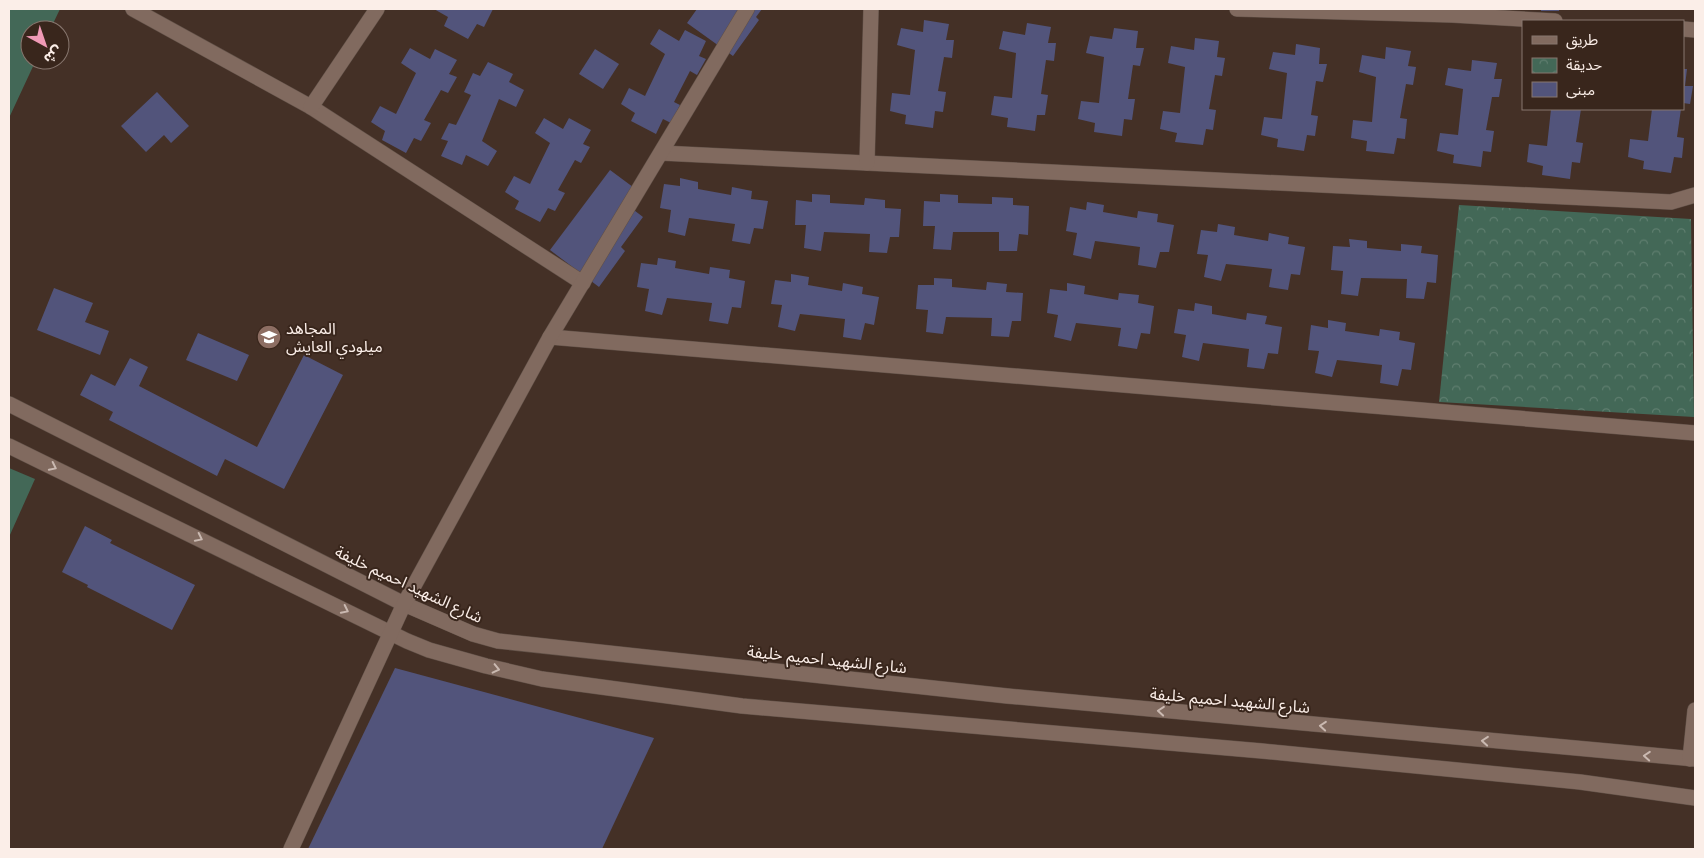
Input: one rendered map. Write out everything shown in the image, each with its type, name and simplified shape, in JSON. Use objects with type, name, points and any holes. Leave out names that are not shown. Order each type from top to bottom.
[{"type":"street","points":[[133,9],[311,107],[583,283]]},
{"type":"street","points":[[311,107],[376,9]]},
{"type":"street","points":[[291,849],[392,634],[404,604],[550,337],[747,9]]},
{"type":"street","points":[[868,163],[871,9]]},
{"type":"street","points":[[1237,9],[1452,12],[1544,20]]},
{"type":"street","points":[[661,152],[1670,202],[1695,195]]},
{"type":"street","points":[[550,337],[1695,433]]},
{"type":"street","name":"شارع الشهيد احميم خليفة","points":[[9,404],[404,604],[473,634],[498,641],[1007,696],[1693,759]]},
{"type":"street","points":[[9,446],[392,634],[429,650],[542,679],[742,706],[1262,751],[1580,782],[1695,798]]},
{"type":"street","points":[[1693,759],[1695,710]]},
{"type":"green space","points":[[9,9],[60,9],[55,20],[20,20],[20,70],[31,70],[9,118]]},
{"type":"green space","points":[[1459,205],[1691,219],[1694,417],[1439,402]]},
{"type":"green space","points":[[9,468],[35,479],[9,537]]},
{"type":"building","points":[[434,9],[493,9],[484,27],[477,24],[468,39],[444,26],[448,17]]},
{"type":"building","points":[[697,9],[762,9],[756,17],[759,20],[733,56],[687,23]]},
{"type":"building","points":[[1541,9],[1559,9],[1559,11],[1541,11]]},
{"type":"building","points":[[924,20],[949,24],[946,40],[954,40],[952,58],[944,57],[938,91],[946,92],[943,112],[935,111],[933,128],[905,124],[906,115],[890,111],[892,93],[910,95],[915,50],[897,45],[901,28],[923,32]]},
{"type":"building","points":[[1027,23],[1051,27],[1048,43],[1056,43],[1054,61],[1046,60],[1041,94],[1048,95],[1045,115],[1037,115],[1035,131],[1007,127],[1008,118],[991,115],[994,96],[1012,98],[1016,53],[999,49],[1003,31],[1025,35]]},
{"type":"building","points":[[1114,28],[1138,31],[1136,48],[1144,48],[1140,66],[1133,65],[1128,99],[1135,99],[1132,120],[1124,119],[1122,136],[1094,132],[1095,123],[1078,119],[1081,101],[1099,103],[1104,57],[1086,53],[1090,36],[1112,39]]},
{"type":"building","points":[[659,29],[679,41],[685,30],[706,41],[699,56],[706,59],[697,75],[690,71],[674,102],[680,105],[671,123],[663,119],[656,134],[631,121],[635,113],[621,104],[629,88],[645,96],[665,54],[650,44]]},
{"type":"building","points":[[1195,38],[1219,41],[1217,57],[1225,58],[1222,76],[1215,75],[1209,109],[1216,110],[1213,130],[1206,129],[1203,145],[1175,142],[1177,133],[1160,129],[1163,111],[1180,113],[1185,67],[1168,63],[1171,46],[1194,50]]},
{"type":"building","points":[[1296,44],[1320,48],[1319,64],[1327,64],[1323,82],[1316,81],[1311,115],[1318,116],[1315,136],[1307,135],[1304,151],[1277,147],[1278,139],[1261,135],[1264,117],[1282,119],[1287,73],[1269,69],[1273,52],[1295,55]]},
{"type":"building","points":[[1386,47],[1411,51],[1408,66],[1416,67],[1413,85],[1406,84],[1400,118],[1407,119],[1405,139],[1397,138],[1394,154],[1366,151],[1367,141],[1351,138],[1353,120],[1372,122],[1376,77],[1359,72],[1362,55],[1385,59]]},
{"type":"building","points":[[410,48],[430,59],[435,49],[457,60],[449,74],[457,77],[448,93],[441,90],[424,120],[431,123],[421,141],[414,138],[406,153],[382,140],[385,131],[371,122],[380,106],[396,114],[416,73],[401,63]]},
{"type":"building","points":[[595,49],[619,64],[603,89],[579,74]]},
{"type":"building","points":[[1472,60],[1497,63],[1494,79],[1502,79],[1499,97],[1492,97],[1486,130],[1494,131],[1491,152],[1483,151],[1481,167],[1453,163],[1454,155],[1437,151],[1440,133],[1458,135],[1463,89],[1445,85],[1448,68],[1471,71]]},
{"type":"building","points":[[488,62],[513,74],[509,82],[524,90],[516,107],[499,99],[482,141],[497,151],[488,166],[466,155],[462,165],[441,156],[448,141],[441,139],[449,123],[456,125],[471,95],[464,92],[473,73],[480,76]]},
{"type":"building","points":[[1684,69],[1687,69],[1685,86],[1693,86],[1690,104],[1684,103]]},
{"type":"building","points":[[157,92],[189,126],[171,143],[164,135],[146,152],[121,126]]},
{"type":"building","points":[[1551,110],[1581,110],[1576,142],[1583,143],[1580,163],[1572,162],[1570,179],[1542,175],[1543,166],[1527,162],[1529,144],[1547,146]]},
{"type":"building","points":[[1652,110],[1681,110],[1677,137],[1684,138],[1682,158],[1674,157],[1671,173],[1643,169],[1644,161],[1628,157],[1630,139],[1648,141]]},
{"type":"building","points":[[544,118],[563,129],[569,118],[591,130],[583,144],[590,147],[581,163],[575,160],[558,190],[565,193],[555,211],[548,208],[540,222],[515,209],[519,201],[505,192],[514,176],[530,184],[550,143],[535,133]]},
{"type":"building","points":[[610,170],[637,190],[626,204],[643,217],[621,247],[625,251],[599,287],[550,250]]},
{"type":"building","points":[[680,178],[698,182],[698,189],[731,195],[732,187],[752,191],[751,199],[768,201],[763,229],[754,228],[750,244],[732,241],[735,224],[689,218],[685,236],[668,232],[671,210],[660,208],[664,184],[680,186]]},
{"type":"building","points":[[812,194],[830,195],[830,203],[864,205],[865,198],[885,200],[885,208],[901,209],[899,237],[890,237],[887,253],[869,252],[870,234],[824,232],[821,251],[804,248],[806,225],[795,225],[796,200],[812,202]]},
{"type":"building","points":[[940,194],[958,195],[958,203],[992,204],[992,197],[1013,198],[1013,205],[1029,206],[1028,235],[1019,234],[1017,251],[999,251],[999,232],[953,232],[951,250],[933,249],[935,226],[923,226],[924,201],[940,202]]},
{"type":"building","points":[[1087,202],[1104,205],[1103,212],[1137,218],[1138,211],[1158,214],[1157,222],[1174,225],[1169,252],[1160,252],[1156,268],[1138,265],[1140,247],[1095,241],[1091,259],[1073,255],[1077,233],[1066,231],[1070,207],[1086,210]]},
{"type":"building","points":[[1218,224],[1235,227],[1234,235],[1268,241],[1269,233],[1289,237],[1288,244],[1305,247],[1300,275],[1291,274],[1288,290],[1269,287],[1272,269],[1226,264],[1221,281],[1204,277],[1208,255],[1197,254],[1201,230],[1217,232]]},
{"type":"building","points":[[1349,239],[1367,241],[1367,248],[1401,251],[1401,244],[1422,246],[1421,253],[1438,255],[1436,283],[1427,282],[1424,299],[1406,298],[1407,279],[1361,278],[1358,296],[1341,294],[1343,271],[1331,270],[1333,246],[1350,247]]},
{"type":"building","points":[[658,258],[676,261],[675,268],[709,274],[710,267],[730,270],[729,278],[745,281],[741,308],[732,307],[728,324],[709,321],[712,303],[667,298],[662,315],[645,311],[649,289],[637,287],[641,263],[657,265]]},
{"type":"building","points":[[791,274],[809,277],[808,285],[842,291],[843,283],[863,287],[862,294],[879,297],[874,325],[865,323],[861,340],[843,337],[845,319],[800,314],[795,331],[778,327],[782,305],[771,304],[775,280],[791,282]]},
{"type":"building","points":[[934,278],[952,279],[952,287],[986,290],[987,282],[1007,284],[1006,292],[1023,293],[1021,321],[1012,321],[1009,337],[991,336],[992,318],[946,317],[943,334],[926,332],[928,310],[916,309],[918,285],[934,285]]},
{"type":"building","points":[[1067,283],[1085,286],[1084,294],[1118,300],[1119,293],[1139,295],[1138,303],[1154,306],[1150,334],[1141,333],[1137,349],[1118,346],[1121,328],[1076,323],[1071,341],[1054,337],[1058,315],[1047,313],[1050,289],[1067,291]]},
{"type":"building","points":[[54,288],[93,303],[85,322],[109,331],[100,355],[37,330]]},
{"type":"building","points":[[1195,303],[1212,306],[1212,314],[1246,320],[1247,313],[1267,316],[1265,324],[1282,327],[1278,354],[1268,353],[1264,369],[1247,367],[1249,349],[1203,343],[1199,361],[1182,357],[1186,335],[1174,333],[1178,309],[1194,311]]},
{"type":"building","points":[[1328,320],[1346,323],[1345,331],[1379,336],[1380,329],[1400,332],[1399,340],[1415,343],[1411,370],[1402,369],[1398,386],[1380,383],[1382,365],[1337,360],[1332,377],[1315,373],[1319,351],[1308,350],[1311,325],[1328,328]]},
{"type":"building","points":[[198,333],[249,355],[237,381],[186,360]]},
{"type":"building","points":[[304,355],[343,375],[284,489],[225,459],[217,476],[109,420],[113,412],[80,395],[91,374],[115,386],[130,358],[148,367],[139,386],[257,447]]},
{"type":"building","points":[[85,526],[112,540],[110,543],[195,585],[172,630],[87,587],[88,585],[62,572]]},
{"type":"building","points":[[395,668],[654,738],[602,849],[308,849]]},
{"type":"place","name":"المجاهد ميلودي العايش","points":[[269,337]]}]
